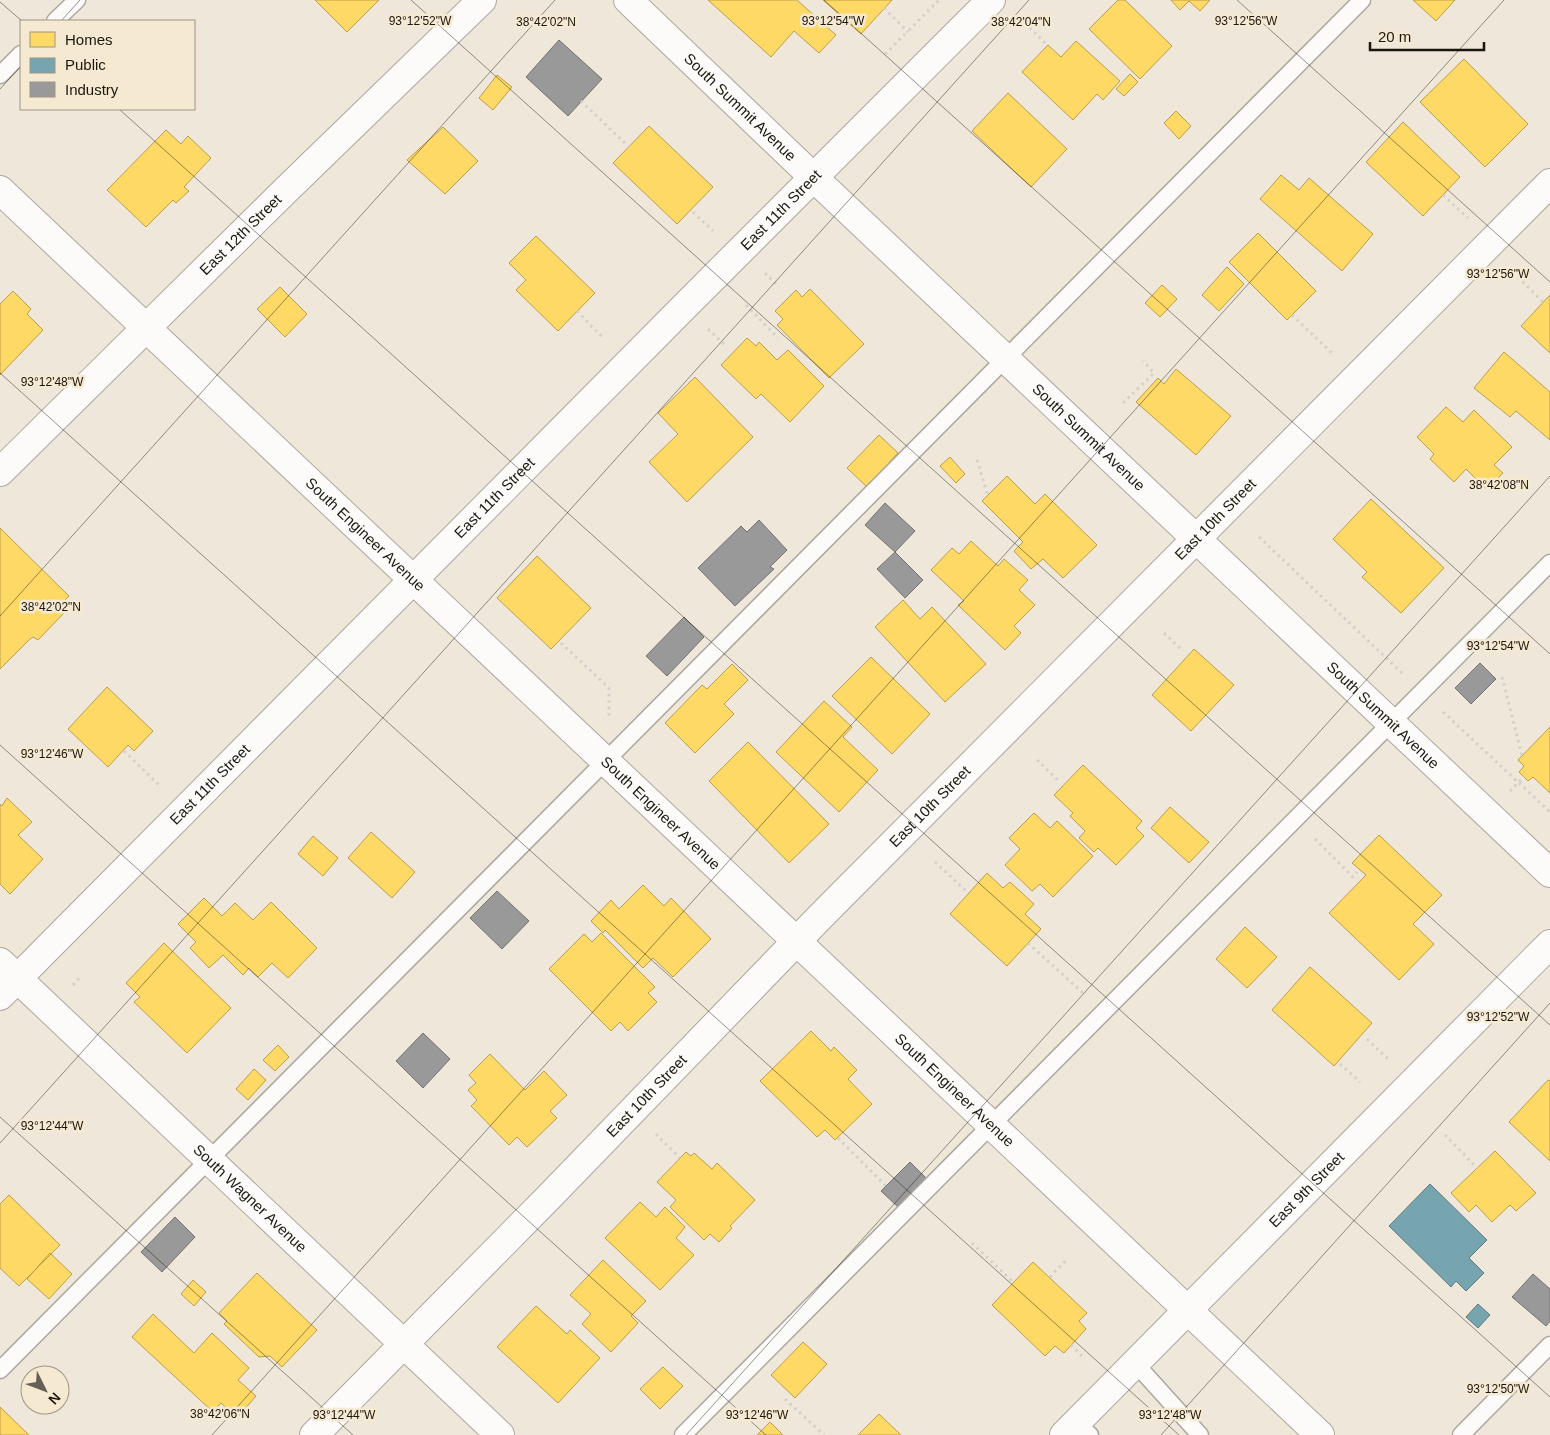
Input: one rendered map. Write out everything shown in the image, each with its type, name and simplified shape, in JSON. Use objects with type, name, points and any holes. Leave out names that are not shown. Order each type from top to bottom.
[{"type":"street","name":"East 12th Street","points":[[0,472],[482,0]]},
{"type":"street","name":"South Summit Avenue","points":[[628,0],[813,178],[1550,873]]},
{"type":"street","name":"East 11th Street","points":[[6,979],[414,579],[991,0]]},
{"type":"street","name":"East 10th Street","points":[[314,1435],[796,941],[1550,183]]},
{"type":"street","name":"South Engineer Avenue","points":[[0,190],[1320,1435]]},
{"type":"street","name":"East 9th Street","points":[[1077,1431],[1136,1362],[1550,944]]},
{"type":"street","name":"South Wagner Avenue","points":[[6,979],[209,1159],[500,1435]]},
{"type":"lane","points":[[56,20],[77,0]]},
{"type":"lane","points":[[0,1370],[1362,0]]},
{"type":"lane","points":[[0,75],[20,55]]},
{"type":"lane","points":[[683,1435],[1550,563]]},
{"type":"lane","points":[[1461,1435],[1550,1345]]},
{"type":"lane","points":[[1136,1362],[1200,1435]]},
{"type":"path","points":[[884,54],[939,0]]},
{"type":"path","points":[[884,8],[908,32]]},
{"type":"path","points":[[1025,23],[1045,43]]},
{"type":"path","points":[[581,101],[628,147]]},
{"type":"path","points":[[1518,277],[1543,302]]},
{"type":"path","points":[[746,305],[778,338]]},
{"type":"path","points":[[576,311],[628,363]]},
{"type":"path","points":[[1292,315],[1333,354]]},
{"type":"path","points":[[1123,403],[1154,374],[1143,361]]},
{"type":"path","points":[[977,460],[988,496]]},
{"type":"path","points":[[1164,633],[1183,651]]},
{"type":"path","points":[[561,643],[610,688],[609,717]]},
{"type":"path","points":[[1502,677],[1522,756]]},
{"type":"path","points":[[124,751],[159,785]]},
{"type":"path","points":[[1036,760],[1060,782]]},
{"type":"path","points":[[1295,819],[1353,877],[1357,872]]},
{"type":"path","points":[[935,862],[965,890]]},
{"type":"path","points":[[1028,943],[1090,1000]]},
{"type":"path","points":[[1367,1038],[1390,1061]]},
{"type":"path","points":[[1340,1064],[1360,1082]]},
{"type":"path","points":[[649,1128],[680,1158]]},
{"type":"path","points":[[1445,1134],[1477,1168]]},
{"type":"path","points":[[838,1138],[886,1186]]},
{"type":"path","points":[[972,1243],[1013,1282]]},
{"type":"path","points":[[1050,1277],[1067,1259]]},
{"type":"path","points":[[1071,1345],[1084,1358]]},
{"type":"path","points":[[786,1399],[824,1435]]},
{"type":"building: Homes","points":[[315,0],[379,0],[347,32]]},
{"type":"building: Homes","points":[[708,0],[797,0],[836,35],[819,53],[794,31],[771,57]]},
{"type":"building: Homes","points":[[823,0],[892,0],[861,34]]},
{"type":"building: Homes","points":[[1118,0],[1125,0],[1172,46],[1140,79],[1089,29]]},
{"type":"building: Homes","points":[[1171,0],[1210,0],[1200,11],[1189,1],[1180,10]]},
{"type":"building: Homes","points":[[1413,0],[1455,0],[1436,21]]},
{"type":"building: Homes","points":[[1076,41],[1120,81],[1103,100],[1097,94],[1073,120],[1022,72],[1048,45],[1061,57]]},
{"type":"building: Homes","points":[[1464,59],[1528,124],[1485,167],[1420,102]]},
{"type":"building: Homes","points":[[1130,74],[1138,82],[1124,96],[1116,89]]},
{"type":"building: Homes","points":[[497,75],[512,87],[493,110],[479,98]]},
{"type":"building: Homes","points":[[1008,93],[1067,149],[1031,187],[972,131]]},
{"type":"building: Homes","points":[[1176,111],[1191,126],[1179,139],[1164,123]]},
{"type":"building: Homes","points":[[1403,122],[1460,177],[1423,216],[1366,162]]},
{"type":"building: Homes","points":[[649,126],[713,187],[677,224],[613,163]]},
{"type":"building: Homes","points":[[443,127],[478,161],[445,194],[407,160]]},
{"type":"building: Homes","points":[[166,130],[181,144],[188,136],[211,158],[184,187],[189,191],[176,203],[173,200],[146,227],[107,190]]},
{"type":"building: Homes","points":[[1281,175],[1299,190],[1309,178],[1373,234],[1342,271],[1260,199]]},
{"type":"building: Homes","points":[[1258,233],[1316,291],[1287,320],[1229,262]]},
{"type":"building: Homes","points":[[536,236],[595,293],[558,331],[516,290],[526,280],[509,263]]},
{"type":"building: Homes","points":[[1227,267],[1244,284],[1219,311],[1202,295]]},
{"type":"building: Homes","points":[[1162,285],[1177,299],[1160,317],[1145,303]]},
{"type":"building: Homes","points":[[280,287],[307,314],[285,337],[257,309]]},
{"type":"building: Homes","points":[[810,289],[864,344],[829,378],[777,325],[783,319],[775,311],[796,290],[802,297]]},
{"type":"building: Homes","points":[[13,291],[31,309],[27,314],[43,330],[0,375],[0,304]]},
{"type":"building: Homes","points":[[1550,295],[1550,353],[1521,326]]},
{"type":"building: Homes","points":[[747,338],[756,346],[759,342],[777,360],[788,350],[824,386],[790,422],[761,394],[756,399],[721,365]]},
{"type":"building: Homes","points":[[1504,352],[1550,392],[1550,440],[1516,411],[1510,417],[1474,388]]},
{"type":"building: Homes","points":[[1176,369],[1231,416],[1196,455],[1136,402],[1158,378],[1164,384]]},
{"type":"building: Homes","points":[[695,377],[753,437],[687,502],[649,462],[678,434],[658,413]]},
{"type":"building: Homes","points":[[1446,407],[1463,422],[1474,410],[1512,447],[1494,465],[1503,473],[1486,489],[1466,469],[1454,482],[1430,459],[1434,454],[1417,437]]},
{"type":"building: Homes","points":[[879,435],[898,453],[867,487],[847,468]]},
{"type":"building: Homes","points":[[950,457],[965,474],[956,483],[940,466]]},
{"type":"building: Homes","points":[[1007,476],[1035,504],[1045,494],[1097,545],[1063,578],[1043,559],[1031,569],[1014,551],[1023,542],[982,501]]},
{"type":"building: Homes","points":[[1371,499],[1444,568],[1401,613],[1362,577],[1367,572],[1333,539]]},
{"type":"building: Homes","points":[[0,528],[69,596],[59,606],[64,613],[38,640],[33,637],[30,639],[0,669]]},
{"type":"building: Homes","points":[[971,541],[998,566],[1004,559],[1028,580],[1019,590],[1035,605],[1014,626],[1021,633],[1005,650],[958,605],[964,601],[931,570],[952,548],[959,554]]},
{"type":"building: Homes","points":[[537,556],[591,608],[551,649],[497,598]]},
{"type":"building: Homes","points":[[903,600],[920,619],[932,607],[986,664],[945,702],[875,627]]},
{"type":"building: Homes","points":[[1194,649],[1234,685],[1191,731],[1152,695]]},
{"type":"building: Homes","points":[[871,657],[930,714],[892,754],[832,696]]},
{"type":"building: Homes","points":[[732,664],[748,680],[724,704],[734,714],[695,753],[665,723],[702,685],[707,689]]},
{"type":"building: Homes","points":[[107,687],[153,731],[134,751],[128,745],[108,767],[68,729]]},
{"type":"building: Homes","points":[[824,701],[852,727],[843,737],[878,770],[839,812],[776,752]]},
{"type":"building: Homes","points":[[1550,727],[1550,793],[1533,777],[1528,781],[1519,772],[1524,766],[1518,760]]},
{"type":"building: Homes","points":[[748,742],[829,824],[789,863],[709,781]]},
{"type":"building: Homes","points":[[1083,765],[1142,821],[1136,828],[1144,836],[1116,865],[1098,848],[1094,852],[1079,838],[1085,831],[1070,816],[1073,813],[1054,795]]},
{"type":"building: Homes","points":[[7,798],[32,822],[18,835],[43,859],[10,894],[0,884],[0,804],[2,806]]},
{"type":"building: Homes","points":[[1170,807],[1209,842],[1189,863],[1151,828]]},
{"type":"building: Homes","points":[[1034,813],[1050,828],[1057,821],[1093,856],[1053,897],[1040,884],[1032,891],[1005,865],[1020,849],[1009,838]]},
{"type":"building: Homes","points":[[371,832],[415,872],[392,898],[348,858]]},
{"type":"building: Homes","points":[[1379,835],[1442,895],[1413,924],[1434,944],[1399,980],[1329,913],[1366,875],[1352,863]]},
{"type":"building: Homes","points":[[313,836],[338,858],[323,876],[298,854]]},
{"type":"building: Homes","points":[[987,873],[1003,888],[1010,882],[1034,904],[1025,914],[1041,929],[1007,966],[950,914]]},
{"type":"building: Homes","points":[[643,885],[664,906],[671,898],[711,939],[673,977],[653,958],[643,968],[605,930],[603,933],[591,921],[611,900],[619,909]]},
{"type":"building: Homes","points":[[204,898],[222,916],[235,903],[253,920],[271,902],[317,948],[288,978],[272,963],[258,977],[249,968],[243,975],[223,955],[209,968],[190,948],[196,942],[178,924]]},
{"type":"building: Homes","points":[[1245,927],[1277,957],[1247,988],[1216,959]]},
{"type":"building: Homes","points":[[601,933],[655,987],[648,993],[657,1002],[628,1031],[620,1022],[611,1031],[549,969],[584,934],[592,942]]},
{"type":"building: Homes","points":[[164,943],[231,1008],[187,1053],[134,1002],[140,997],[126,983]]},
{"type":"building: Homes","points":[[1310,967],[1372,1023],[1334,1066],[1272,1010]]},
{"type":"building: Homes","points":[[811,1031],[831,1051],[834,1047],[857,1070],[848,1079],[872,1104],[835,1140],[825,1130],[817,1137],[760,1081]]},
{"type":"building: Homes","points":[[278,1045],[289,1057],[275,1071],[263,1060]]},
{"type":"building: Homes","points":[[490,1054],[525,1090],[544,1071],[567,1095],[550,1111],[557,1118],[527,1147],[517,1137],[509,1145],[471,1106],[477,1100],[468,1090],[476,1083],[469,1075]]},
{"type":"building: Homes","points":[[254,1069],[266,1080],[248,1100],[236,1089]]},
{"type":"building: Homes","points":[[1548,1080],[1550,1081],[1550,1161],[1509,1122]]},
{"type":"building: Homes","points":[[1495,1151],[1536,1193],[1516,1211],[1510,1205],[1492,1222],[1476,1205],[1469,1212],[1451,1193]]},
{"type":"building: Homes","points":[[686,1152],[691,1156],[694,1153],[712,1169],[717,1163],[755,1200],[730,1226],[732,1228],[719,1242],[710,1234],[704,1240],[670,1207],[676,1200],[657,1182]]},
{"type":"building: Homes","points":[[9,1195],[60,1245],[19,1286],[0,1268],[0,1204]]},
{"type":"building: Homes","points":[[640,1202],[656,1217],[665,1207],[685,1227],[676,1238],[694,1255],[660,1290],[605,1238]]},
{"type":"building: Homes","points":[[50,1253],[72,1274],[49,1299],[27,1279]]},
{"type":"building: Homes","points":[[603,1260],[646,1301],[631,1316],[638,1323],[611,1352],[582,1324],[591,1314],[570,1295]]},
{"type":"building: Homes","points":[[1033,1262],[1087,1313],[1079,1321],[1086,1329],[1064,1353],[1055,1346],[1045,1356],[992,1305]]},
{"type":"building: Homes","points":[[257,1273],[317,1330],[282,1367],[270,1356],[259,1357],[224,1324],[227,1321],[219,1313]]},
{"type":"building: Homes","points":[[193,1280],[206,1292],[194,1306],[181,1294]]},
{"type":"building: Homes","points":[[536,1306],[567,1334],[570,1330],[600,1358],[558,1403],[497,1347]]},
{"type":"building: Homes","points":[[153,1314],[194,1353],[212,1333],[249,1368],[238,1380],[256,1396],[237,1418],[221,1403],[213,1412],[132,1337]]},
{"type":"building: Homes","points":[[803,1342],[827,1364],[795,1398],[771,1375]]},
{"type":"building: Homes","points":[[663,1367],[683,1386],[660,1409],[640,1389]]},
{"type":"building: Homes","points":[[0,1407],[29,1435],[0,1435]]},
{"type":"building: Homes","points":[[879,1414],[901,1435],[858,1435]]},
{"type":"building: Homes","points":[[770,1422],[783,1435],[757,1435]]},
{"type":"building: Public","points":[[1430,1184],[1487,1240],[1469,1258],[1484,1273],[1466,1291],[1456,1281],[1451,1287],[1389,1226]]},
{"type":"building: Public","points":[[1478,1304],[1490,1315],[1478,1328],[1466,1317]]},
{"type":"building: Industry","points":[[559,40],[602,79],[568,116],[526,77]]},
{"type":"building: Industry","points":[[885,503],[915,531],[895,552],[865,525]]},
{"type":"building: Industry","points":[[759,520],[787,550],[770,567],[774,569],[735,606],[698,568],[741,526],[747,532]]},
{"type":"building: Industry","points":[[895,552],[923,580],[905,598],[877,569]]},
{"type":"building: Industry","points":[[684,617],[704,637],[667,676],[646,656]]},
{"type":"building: Industry","points":[[1480,663],[1496,679],[1471,704],[1455,688]]},
{"type":"building: Industry","points":[[497,891],[529,921],[502,949],[470,918]]},
{"type":"building: Industry","points":[[423,1033],[450,1059],[423,1088],[396,1061]]},
{"type":"building: Industry","points":[[910,1162],[927,1179],[899,1208],[881,1191]]},
{"type":"building: Industry","points":[[175,1217],[195,1237],[162,1272],[141,1252]]},
{"type":"building: Industry","points":[[1533,1274],[1550,1289],[1550,1321],[1546,1326],[1512,1297]]}]
